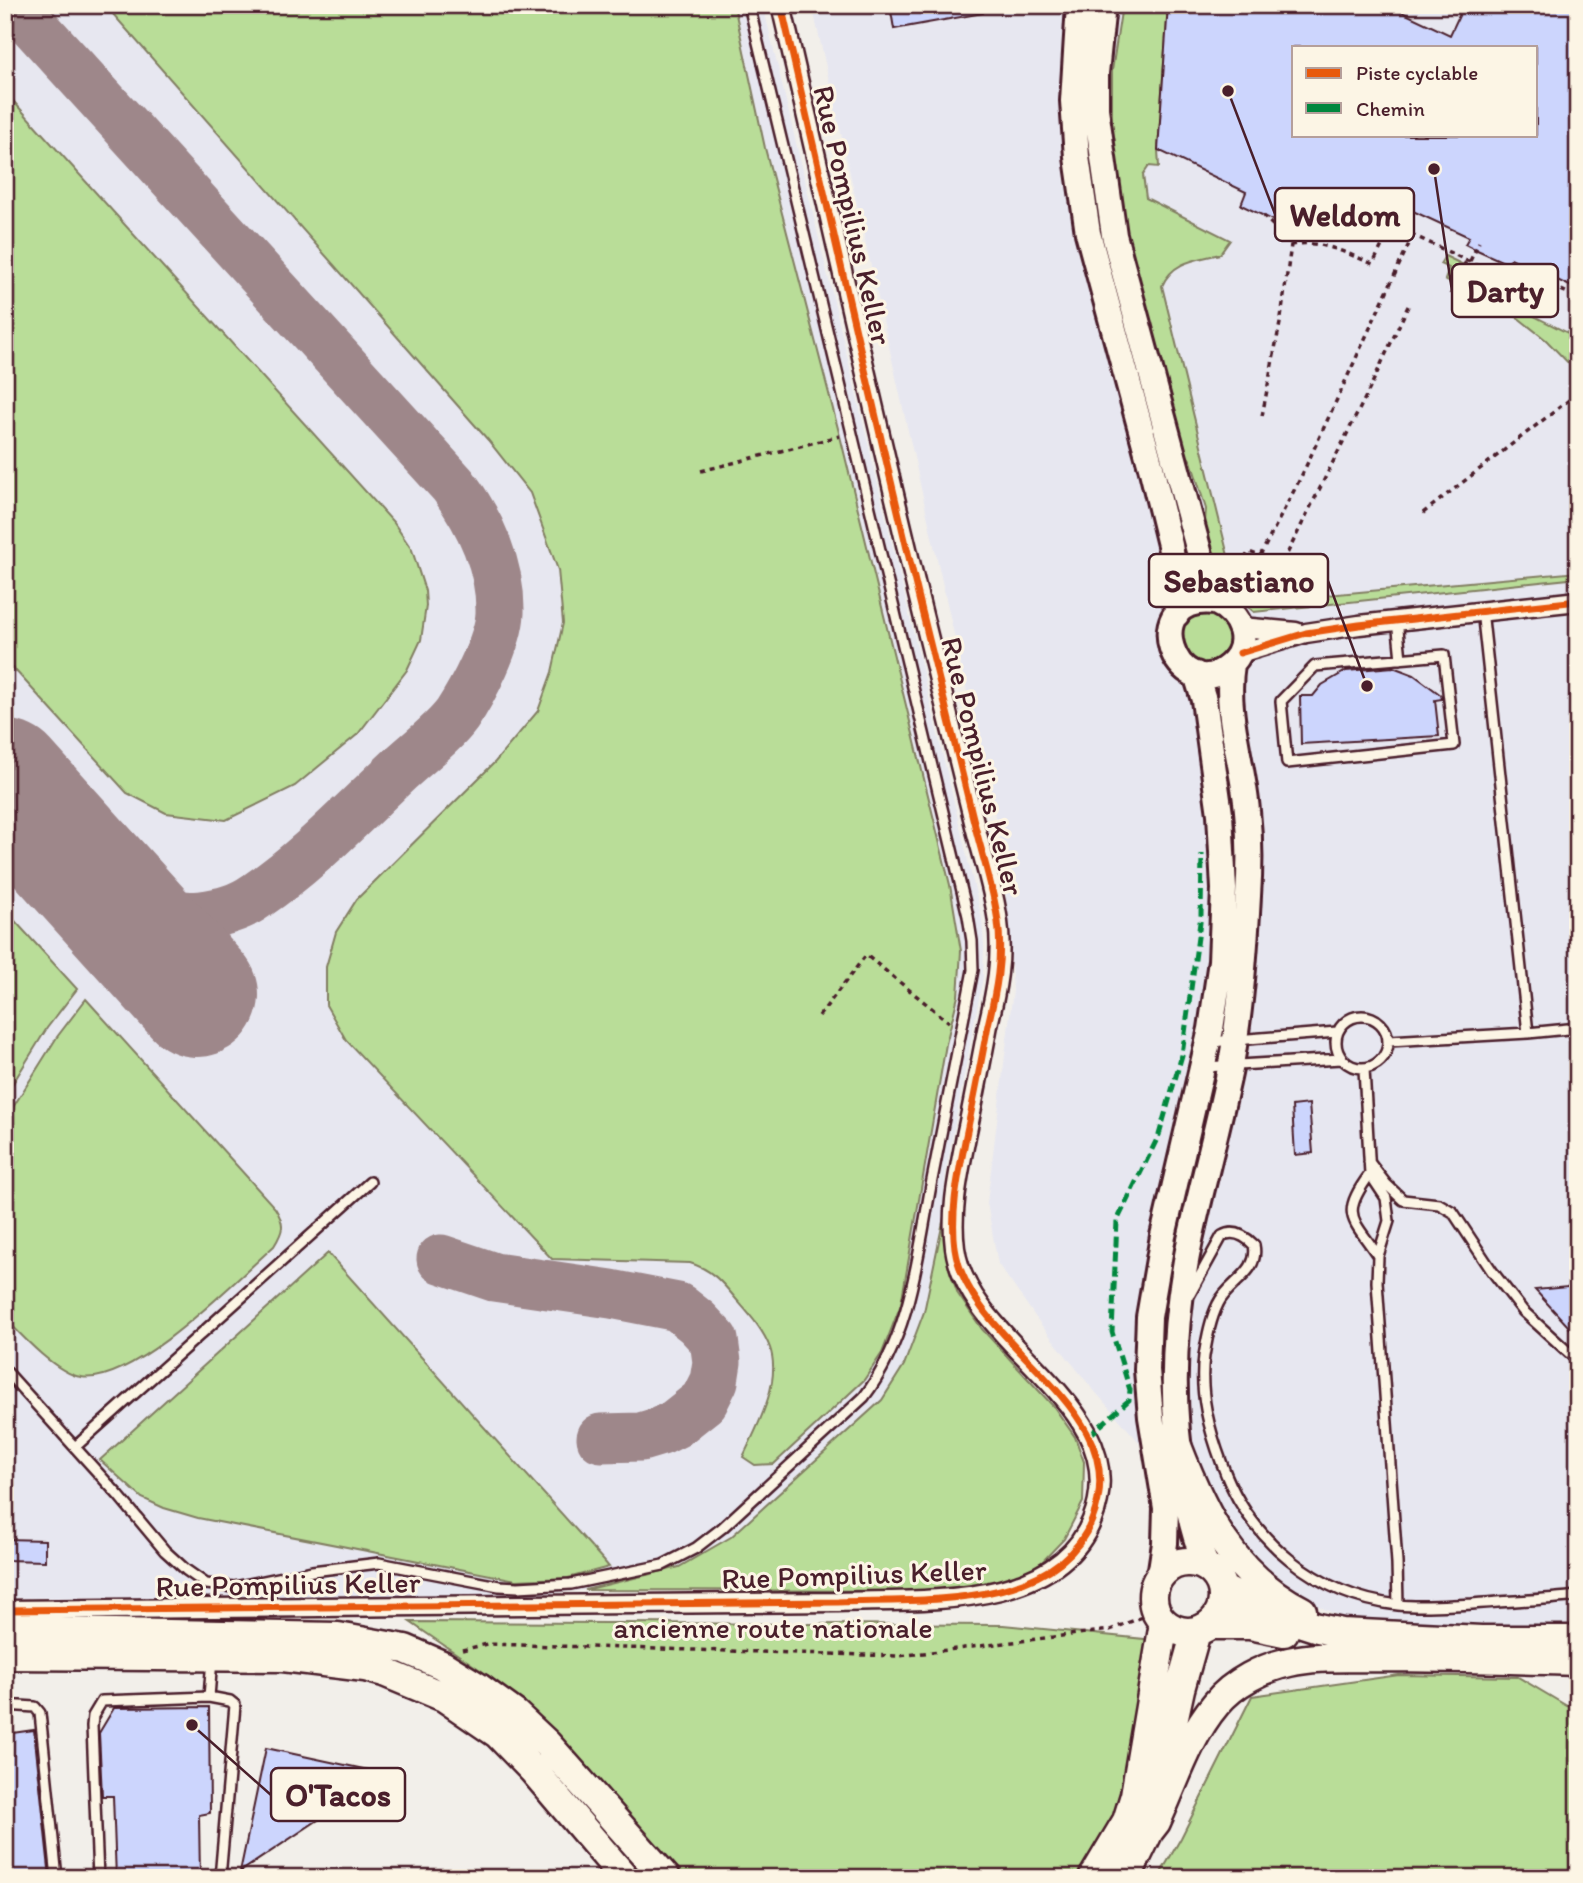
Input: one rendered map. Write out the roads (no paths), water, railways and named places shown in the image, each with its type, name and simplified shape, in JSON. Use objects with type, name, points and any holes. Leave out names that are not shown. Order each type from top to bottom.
[{"type":"main road","points":[[1079,5],[1073,101],[1077,157],[1088,233],[1170,545],[1177,614],[1168,633],[1172,654],[1186,670],[1196,674],[1215,674],[1236,659]]},
{"type":"main road","points":[[1103,5],[1096,73],[1096,109],[1114,235],[1194,538],[1215,602]]},
{"type":"main road","points":[[1149,1831],[1180,1689],[1203,1628],[1219,1615],[1223,1602],[1193,1530],[1177,1446],[1174,1398],[1178,1317],[1189,1244],[1235,1040],[1244,966],[1249,887],[1247,811],[1230,695],[1243,636],[1241,627],[1231,611],[1215,602],[1194,602],[1177,614]]},
{"type":"main road","points":[[1093,1878],[1127,1821],[1135,1795],[1161,1617],[1153,1595],[1160,1576],[1165,1543],[1166,1508],[1151,1417],[1147,1370],[1149,1318],[1163,1236],[1203,1068],[1221,961],[1224,888],[1220,814],[1204,700],[1196,674]]},
{"type":"main road","points":[[1177,1446],[1209,1520],[1231,1552],[1256,1581],[1308,1614],[1381,1636]]},
{"type":"main road","points":[[1160,1576],[1167,1570],[1191,1562],[1265,1611],[1342,1633],[1481,1640],[1578,1640]]},
{"type":"main road","points":[[1161,1617],[1180,1631],[1250,1625],[1349,1648],[1438,1657]]},
{"type":"main road","points":[[5,1630],[338,1637],[405,1649],[479,1688],[523,1721],[547,1744],[666,1878]]},
{"type":"main road","points":[[5,1655],[283,1657],[365,1667],[402,1679],[444,1698],[498,1734],[533,1770],[625,1878]]},
{"type":"main road","points":[[1126,1878],[1156,1822],[1199,1728],[1217,1702],[1238,1684],[1266,1669],[1292,1661],[1318,1658],[1438,1657],[1578,1661]]},
{"type":"street","name":"Rue Pompilius Keller","points":[[5,1610],[838,1602],[961,1597],[997,1592],[1054,1568],[1074,1549],[1091,1523],[1100,1492],[1099,1462],[1089,1436],[1054,1387],[989,1318],[971,1293],[959,1267],[955,1246],[955,1198],[997,985],[999,924],[921,607],[781,5]]},
{"type":"street","points":[[1236,659],[1306,633],[1482,610],[1578,601]]},
{"type":"street","points":[[1241,627],[1306,633]]},
{"type":"lane","points":[[5,1370],[165,1551],[206,1584],[234,1587],[312,1571],[379,1563],[499,1586],[553,1586],[663,1565],[696,1548],[722,1528],[864,1397],[877,1380],[909,1300],[973,970],[968,916],[749,5]]},
{"type":"lane","points":[[1482,610],[1528,1033]]},
{"type":"lane","points":[[1397,620],[1401,659]]},
{"type":"lane","points":[[1444,655],[1454,745],[1287,763],[1281,701],[1315,666],[1401,659],[1444,655]]},
{"type":"lane","points":[[1351,1017],[1371,1017],[1380,1022],[1389,1041],[1382,1060],[1364,1069],[1347,1065],[1336,1050],[1337,1032],[1351,1017]]},
{"type":"lane","points":[[1389,1041],[1578,1028]]},
{"type":"lane","points":[[1208,1042],[1337,1032]]},
{"type":"lane","points":[[1203,1068],[1341,1059]]},
{"type":"lane","points":[[1364,1069],[1370,1174],[1386,1198],[1389,1221],[1378,1256],[1377,1282],[1398,1563],[1398,1605]]},
{"type":"lane","points":[[1369,1162],[1391,1190],[1404,1200],[1439,1204],[1453,1212],[1492,1271],[1523,1311],[1578,1361]]},
{"type":"lane","points":[[1370,1174],[1358,1190],[1351,1206],[1357,1228],[1378,1256]]},
{"type":"lane","points":[[75,1447],[370,1182]]},
{"type":"lane","points":[[1178,1317],[1222,1236],[1228,1232],[1247,1238],[1254,1245],[1255,1260],[1246,1273],[1227,1289],[1218,1304],[1204,1357],[1203,1383],[1210,1431],[1231,1491],[1259,1530],[1281,1553],[1309,1575],[1345,1592],[1398,1605],[1431,1607],[1578,1596]]},
{"type":"lane","points":[[5,1655],[7,1704],[35,1707],[40,1713],[57,1878]]},
{"type":"lane","points":[[209,1697],[212,1657]]},
{"type":"lane","points":[[98,1878],[92,1726],[97,1707],[102,1701],[209,1697],[230,1701],[235,1705],[220,1878]]},
{"type":"place","name":"Weldom","points":[[1228,91]]},
{"type":"place","name":"Darty","points":[[1434,169]]},
{"type":"place","name":"Sebastiano","points":[[1367,686]]},
{"type":"place","name":"O'Tacos","points":[[192,1725]]}]
